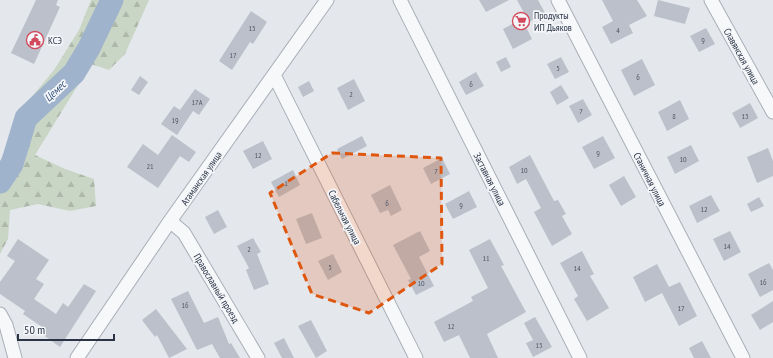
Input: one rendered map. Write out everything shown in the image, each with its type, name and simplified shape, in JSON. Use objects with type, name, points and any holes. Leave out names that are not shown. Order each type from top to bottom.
[{"type":"street","name":"Атаманская улица","points":[[77,358],[170,221],[327,0]]},
{"type":"street","name":"Заставная улица","points":[[400,0],[580,358]]},
{"type":"street","name":"Станичная улица","points":[[558,0],[743,358]]},
{"type":"street","name":"Славянская улица","points":[[711,0],[773,112]]},
{"type":"street","name":"Сабельная улица","points":[[274,75],[416,358]]},
{"type":"street","name":"Православный проезд","points":[[170,221],[184,233],[258,358]]},
{"type":"street","points":[[0,314],[6,325],[15,358]]},
{"type":"highlighted area","points":[[332,153],[441,158],[442,264],[369,313],[312,294],[270,193]]},
{"type":"green space","points":[[91,0],[149,0],[125,54],[109,70],[91,64],[35,155],[65,169],[94,179],[96,206],[70,211],[38,204],[10,210],[8,239],[0,254],[0,161],[29,100],[54,70],[79,30]]},
{"type":"building","points":[[36,0],[58,0],[56,5],[60,7],[34,64],[11,53]]},
{"type":"building","points":[[479,0],[509,0],[486,12]]},
{"type":"building","points":[[517,0],[538,0],[545,13],[529,22]]},
{"type":"building","points":[[602,0],[637,0],[647,16],[629,25],[633,33],[611,44],[602,27],[613,21]]},
{"type":"building","points":[[658,0],[690,8],[685,24],[654,16]]},
{"type":"building","points":[[251,11],[267,22],[253,44],[250,42],[232,70],[219,61]]},
{"type":"building","points":[[522,19],[532,39],[513,49],[503,29]]},
{"type":"building","points":[[706,28],[715,44],[699,52],[690,36]]},
{"type":"building","points":[[506,57],[511,67],[501,72],[496,62]]},
{"type":"building","points":[[561,57],[569,72],[555,79],[547,64]]},
{"type":"building","points":[[642,59],[655,85],[634,96],[621,70]]},
{"type":"building","points":[[476,72],[484,86],[466,95],[459,82]]},
{"type":"building","points":[[140,76],[148,82],[139,95],[131,90]]},
{"type":"building","points":[[354,79],[365,101],[348,110],[337,88]]},
{"type":"building","points":[[309,81],[314,91],[303,97],[298,87]]},
{"type":"building","points":[[561,85],[569,98],[557,105],[550,92]]},
{"type":"building","points":[[195,89],[210,99],[199,115],[193,111],[177,135],[161,124],[174,106],[180,110]]},
{"type":"building","points":[[583,99],[592,115],[578,123],[569,106]]},
{"type":"building","points":[[680,100],[689,119],[667,131],[658,112]]},
{"type":"building","points":[[750,103],[758,118],[740,128],[732,113]]},
{"type":"building","points":[[172,135],[196,152],[189,162],[180,156],[158,188],[127,167],[143,144],[158,155]]},
{"type":"building","points":[[362,136],[367,146],[342,159],[337,149]]},
{"type":"building","points":[[603,136],[615,158],[594,169],[582,147]]},
{"type":"building","points":[[263,141],[272,159],[253,169],[243,151]]},
{"type":"building","points":[[691,145],[699,161],[675,174],[667,157]]},
{"type":"building","points":[[768,148],[773,161],[773,176],[757,183],[747,157]]},
{"type":"building","points":[[530,155],[554,201],[558,200],[566,214],[562,216],[572,234],[552,246],[534,212],[541,208],[526,179],[517,184],[509,167]]},
{"type":"building","points":[[442,158],[450,174],[431,184],[423,168]]},
{"type":"building","points":[[293,170],[300,185],[279,197],[271,182]]},
{"type":"building","points":[[624,176],[636,197],[621,206],[609,185]]},
{"type":"building","points":[[390,185],[402,210],[391,216],[388,210],[380,213],[371,195]]},
{"type":"building","points":[[469,191],[477,207],[453,219],[445,204]]},
{"type":"building","points":[[711,195],[720,211],[697,223],[689,206]]},
{"type":"building","points":[[759,197],[764,206],[751,212],[747,204]]},
{"type":"building","points":[[218,210],[227,227],[214,234],[205,217]]},
{"type":"building","points":[[312,213],[322,238],[306,244],[296,219]]},
{"type":"building","points":[[420,231],[430,251],[419,257],[434,286],[416,295],[408,280],[411,279],[393,245]]},
{"type":"building","points":[[730,231],[741,252],[724,261],[713,239]]},
{"type":"building","points":[[253,238],[261,252],[257,254],[269,284],[254,290],[246,270],[249,268],[237,246]]},
{"type":"building","points":[[18,239],[49,260],[36,279],[44,284],[34,299],[56,314],[63,303],[68,307],[84,284],[96,291],[60,347],[42,334],[45,329],[23,314],[25,311],[0,294],[0,282],[15,261],[7,256]]},
{"type":"building","points":[[490,239],[504,265],[501,266],[526,312],[487,334],[498,358],[470,358],[459,335],[444,342],[434,322],[473,301],[471,297],[488,288],[469,250]]},
{"type":"building","points":[[582,251],[594,274],[590,276],[609,308],[587,321],[574,299],[578,296],[560,263]]},
{"type":"building","points":[[333,254],[342,272],[328,280],[318,261]]},
{"type":"building","points":[[769,263],[773,270],[773,290],[760,297],[748,274]]},
{"type":"building","points":[[657,264],[669,287],[680,282],[697,316],[679,326],[662,293],[645,302],[633,277]]},
{"type":"building","points":[[188,291],[204,323],[218,317],[229,344],[231,343],[240,358],[220,358],[212,344],[197,350],[171,299]]},
{"type":"building","points":[[773,301],[773,322],[760,330],[751,315]]},
{"type":"building","points":[[156,309],[187,349],[169,358],[157,335],[155,337],[142,320]]},
{"type":"building","points":[[535,317],[552,347],[533,357],[526,343],[533,340],[524,323]]},
{"type":"building","points":[[311,320],[327,351],[316,358],[298,326]]},
{"type":"building","points":[[284,338],[294,358],[282,358],[274,343]]},
{"type":"building","points":[[702,341],[711,358],[694,358],[689,348]]},
{"type":"waterway","name":"Цемес","points":[[0,182],[12,164],[26,118],[74,73],[89,48],[112,0]]},
{"type":"place","name":"Продукты ИП Дьяков","points":[[521,21]]},
{"type":"place","name":"КСЭ","points":[[35,40]]}]
